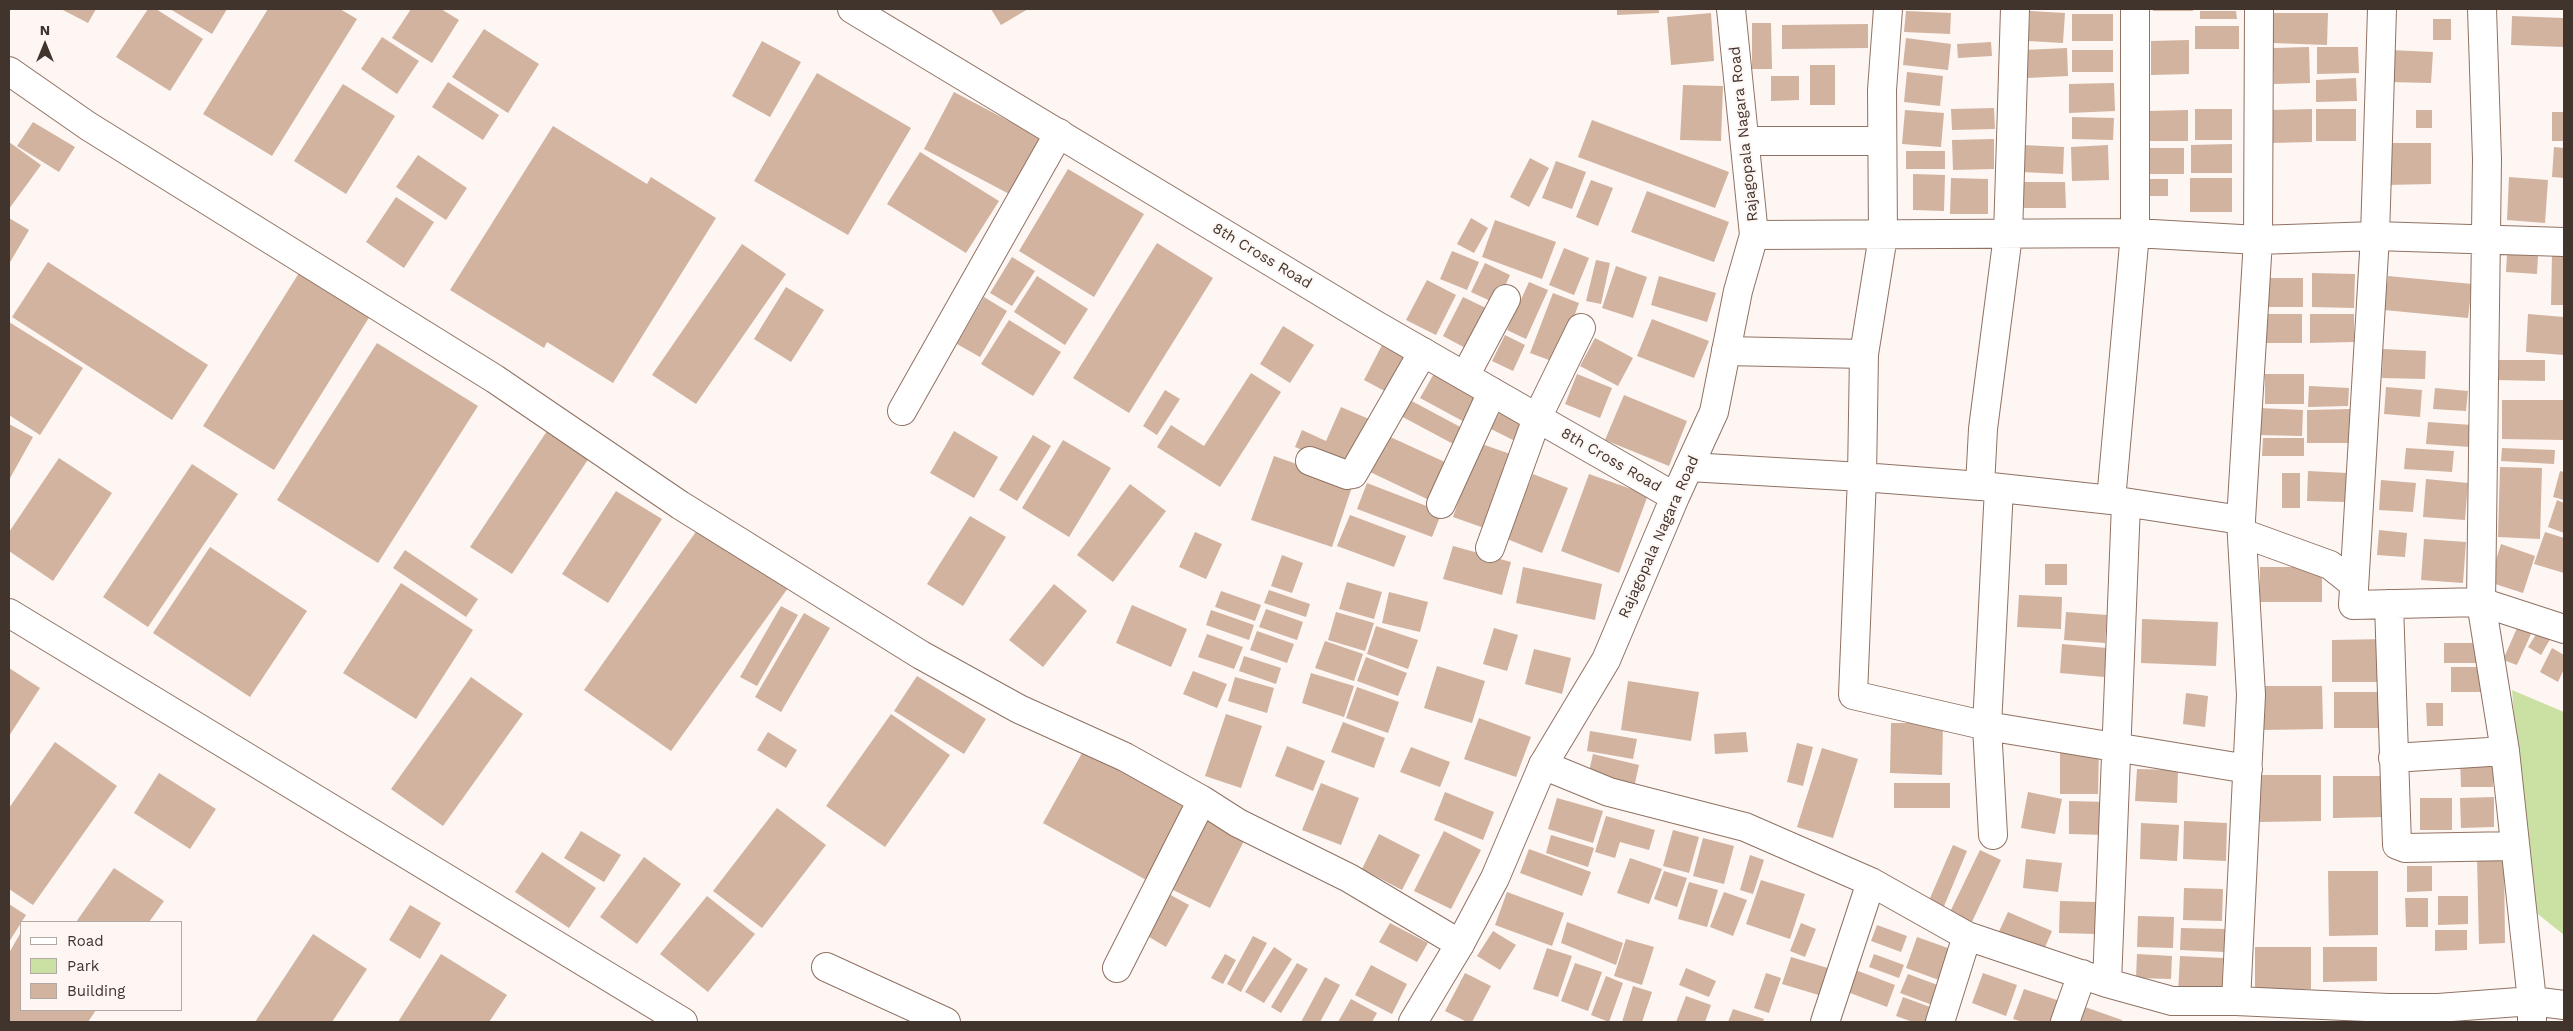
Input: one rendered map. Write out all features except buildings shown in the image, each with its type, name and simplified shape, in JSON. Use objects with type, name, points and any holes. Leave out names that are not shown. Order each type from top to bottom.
[{"type":"street","name":"8th Cross Road","points":[[852,9],[1423,352],[1675,497]]},
{"type":"street","name":"Rajagopala Nagara Road","points":[[1413,1022],[1460,944],[1495,878],[1543,765],[1606,660],[1675,497],[1714,412],[1738,291],[1754,236],[1731,9]]},
{"type":"street","points":[[1888,9],[1882,90],[1884,236],[1864,354],[1862,478],[1853,695],[1986,726],[2116,749],[2248,769]]},
{"type":"street","points":[[1993,835],[1986,726],[1990,487],[1983,430],[2008,235],[2015,9]]},
{"type":"street","points":[[2065,1022],[2094,978],[2116,749],[2119,502],[2135,233],[2135,9]]},
{"type":"street","points":[[2236,1001],[2251,695],[2241,526],[2258,240],[2259,9]]},
{"type":"street","points":[[2382,9],[2376,236],[2353,605],[2481,602],[2564,629]]},
{"type":"street","points":[[2482,9],[2487,158],[2481,602],[2505,751],[2532,1011]]},
{"type":"street","points":[[9,71],[88,126],[495,379],[680,505],[920,655],[1018,710],[1125,757],[1238,822],[1349,878],[1460,944]]},
{"type":"street","points":[[902,411],[1059,133]]},
{"type":"street","points":[[1745,141],[1882,142]]},
{"type":"street","points":[[1754,236],[2135,233],[2258,240],[2376,236],[2564,242]]},
{"type":"street","points":[[1465,376],[1506,299]]},
{"type":"street","points":[[1490,548],[1537,418],[1581,328]]},
{"type":"street","points":[[1726,351],[1864,354]]},
{"type":"street","points":[[1310,461],[1347,475],[1353,474],[1423,352]]},
{"type":"street","points":[[1440,504],[1492,392]]},
{"type":"street","points":[[1689,467],[1990,487],[2119,502],[2241,526],[2330,565],[2354,584]]},
{"type":"street","points":[[2389,604],[2397,845],[2405,848],[2515,846]]},
{"type":"street","points":[[9,613],[683,1022]]},
{"type":"street","points":[[2393,758],[2505,751]]},
{"type":"street","points":[[1543,765],[1609,792],[1745,827],[1871,882],[1967,936],[2094,978],[2170,1011],[2236,1001],[2532,1011],[2564,1005]]},
{"type":"street","points":[[1117,968],[1202,800]]},
{"type":"street","points":[[1825,1022],[1871,882]]},
{"type":"street","points":[[1940,1022],[1967,936]]},
{"type":"street","points":[[826,967],[946,1022]]},
{"type":"green space","points":[[2512,690],[2564,712],[2564,935],[2529,907]]}]
